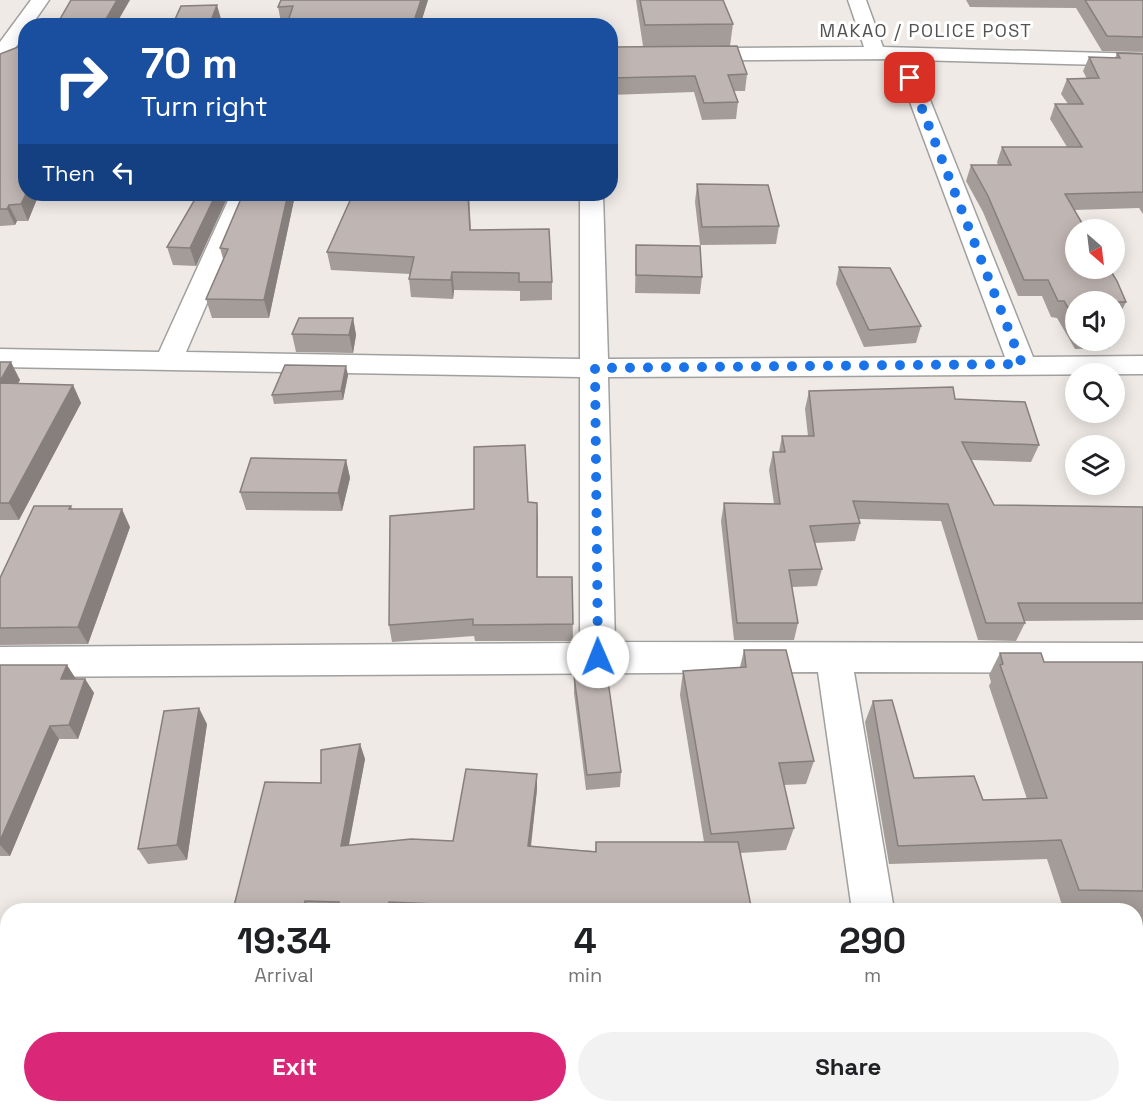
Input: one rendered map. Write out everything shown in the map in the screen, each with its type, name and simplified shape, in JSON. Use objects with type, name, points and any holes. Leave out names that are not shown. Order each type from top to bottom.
[{"type":"street","points":[[27,18],[40,0]]},
{"type":"street","points":[[857,0],[875,53]]},
{"type":"street","points":[[3,52],[18,31]]},
{"type":"street","points":[[3,52],[18,51]]},
{"type":"street","points":[[618,55],[875,53],[902,56],[1143,60]]},
{"type":"street","points":[[902,56],[1022,364]]},
{"type":"street","points":[[169,360],[239,201]]},
{"type":"street","points":[[592,201],[598,657]]},
{"type":"street","points":[[0,358],[595,368],[1143,365]]},
{"type":"street","points":[[0,662],[598,657],[1143,658]]},
{"type":"street","points":[[834,659],[872,903]]},
{"type":"building","points":[[71,0],[117,0],[107,18],[61,18]]},
{"type":"building","points":[[281,0],[421,0],[415,18],[289,18],[293,6],[278,7]]},
{"type":"building","points":[[640,0],[723,0],[733,24],[645,25]]},
{"type":"building","points":[[1085,0],[1142,0],[1143,37],[1107,36]]},
{"type":"building","points":[[217,5],[212,18],[176,18],[181,6]]},
{"type":"building","points":[[737,46],[747,74],[728,75],[738,102],[704,103],[695,76],[618,78],[618,47]]},
{"type":"building","points":[[18,47],[18,201],[22,201],[21,204],[9,205],[7,209],[0,209],[0,54]]},
{"type":"building","points":[[1117,53],[1143,54],[1143,192],[1065,194],[1080,219],[1065,219],[1065,279],[1116,279],[1121,291],[1065,291],[1065,303],[1058,301],[1048,280],[1024,280],[988,196],[971,165],[1011,165],[1002,147],[1082,147],[1055,104],[1083,104],[1067,79],[1099,78],[1089,57],[1120,58]]},
{"type":"building","points":[[697,184],[768,185],[779,226],[702,227]]},
{"type":"building","points":[[194,201],[213,201],[190,248],[167,247]]},
{"type":"building","points":[[240,201],[286,201],[264,300],[206,299],[228,249],[220,248]]},
{"type":"building","points":[[350,201],[468,201],[470,230],[549,229],[552,282],[519,282],[519,273],[452,272],[451,280],[409,279],[414,257],[327,252]]},
{"type":"building","points":[[636,245],[700,246],[702,277],[636,275]]},
{"type":"building","points":[[839,267],[890,268],[921,326],[869,330]]},
{"type":"building","points":[[299,318],[353,318],[349,335],[292,334]]},
{"type":"building","points":[[0,362],[11,362],[0,381]]},
{"type":"building","points":[[285,365],[346,366],[341,391],[272,395]]},
{"type":"building","points":[[0,383],[73,385],[9,503],[0,503]]},
{"type":"building","points":[[953,387],[955,399],[1025,402],[1039,445],[962,442],[994,505],[1143,507],[1143,603],[1018,603],[1025,623],[986,623],[948,504],[853,501],[860,523],[810,526],[822,569],[789,570],[798,623],[737,623],[724,503],[780,504],[773,452],[785,452],[782,436],[814,436],[809,391]]},
{"type":"building","points":[[525,445],[528,502],[537,503],[537,577],[572,577],[573,624],[473,625],[473,619],[389,625],[390,516],[474,509],[474,447]]},
{"type":"building","points":[[251,458],[346,460],[338,493],[240,492]]},
{"type":"building","points":[[34,506],[71,506],[69,509],[122,509],[78,627],[0,628],[0,578]]},
{"type":"building","points":[[744,650],[786,650],[814,761],[779,763],[794,828],[711,834],[683,671],[746,667]]},
{"type":"building","points":[[1000,653],[1041,653],[1044,662],[1143,662],[1143,891],[1079,890],[1061,840],[898,846],[873,701],[892,700],[914,778],[974,776],[983,800],[1047,798],[1000,665],[1003,664]]},
{"type":"building","points":[[0,665],[67,665],[61,679],[85,679],[69,725],[50,726],[0,841]]},
{"type":"building","points":[[607,674],[621,772],[587,775],[574,676]]},
{"type":"building","points":[[199,708],[177,845],[138,849],[164,711]]},
{"type":"building","points":[[360,744],[341,846],[411,839],[453,841],[466,769],[537,774],[528,846],[596,852],[596,842],[738,842],[750,903],[339,903],[305,901],[305,903],[235,903],[265,782],[321,783],[321,750]]},
{"type":"district","name":"MAKAO / POLICE POST","points":[[926,30]]},
{"type":"route","points":[[598,657],[595,368],[1022,364],[910,78]]}]
